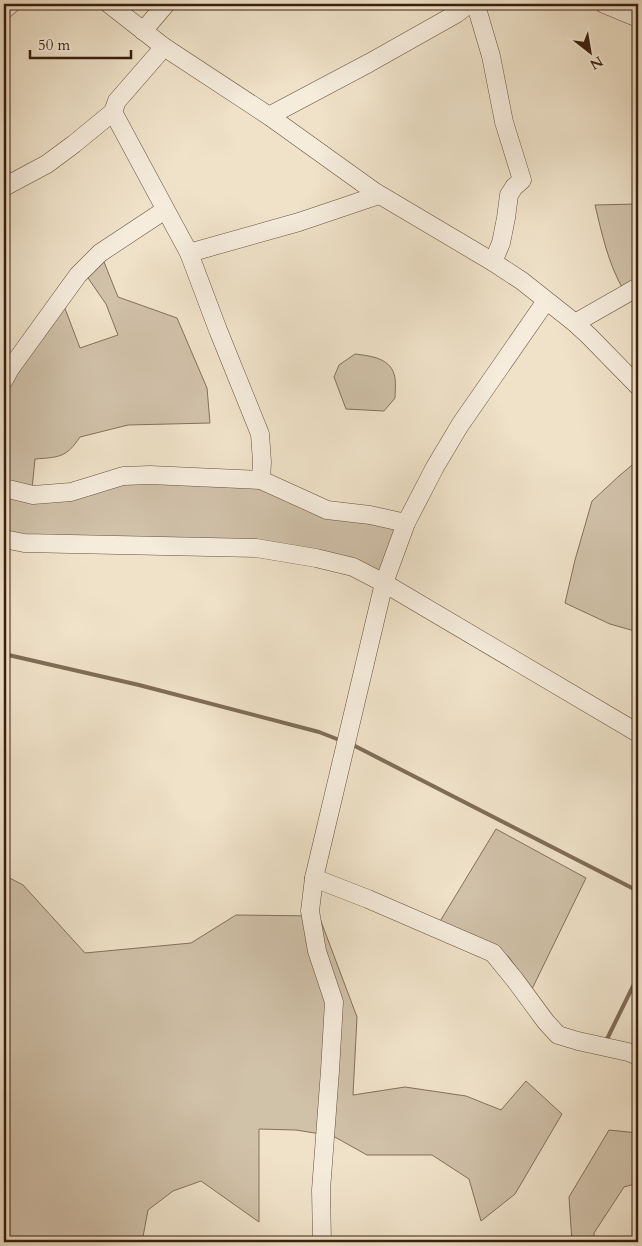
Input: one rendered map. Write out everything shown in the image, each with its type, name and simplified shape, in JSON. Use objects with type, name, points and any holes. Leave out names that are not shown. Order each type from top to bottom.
[{"type":"street","points":[[4,10],[11,4]]},
{"type":"street","points":[[109,4],[164,47],[269,116],[379,195],[522,281],[589,336],[638,386]]},
{"type":"street","points":[[143,31],[166,4]]},
{"type":"street","points":[[269,116],[369,64],[456,14],[469,4]]},
{"type":"street","points":[[473,4],[478,12],[491,56],[504,122],[522,180],[509,195],[501,243],[493,262]]},
{"type":"street","points":[[604,4],[638,18]]},
{"type":"street","points":[[4,187],[47,164],[113,112],[117,101],[164,47]]},
{"type":"street","points":[[113,112],[189,253],[260,434],[261,480]]},
{"type":"street","points":[[189,253],[299,222],[379,195]]},
{"type":"street","points":[[4,380],[78,275],[90,262],[100,253],[165,210]]},
{"type":"street","points":[[574,323],[638,287]]},
{"type":"street","points":[[322,1242],[321,1190],[334,1002],[316,951],[310,911],[314,878],[350,734],[384,582],[406,523],[435,468],[460,425],[546,301]]},
{"type":"street","points":[[4,488],[33,495],[71,492],[123,476],[150,475],[261,480],[327,510],[370,515],[406,523]]},
{"type":"street","points":[[4,539],[24,544],[256,548],[316,558],[353,567],[384,582],[638,733]]},
{"type":"street","points":[[314,878],[368,898],[493,953],[558,1035],[638,1056]]},
{"type":"shaded area","points":[[638,172],[638,281],[623,289],[609,259],[595,205],[636,204]]},
{"type":"shaded area","points":[[104,262],[118,297],[177,318],[207,388],[210,423],[128,425],[80,437],[66,453],[56,457],[35,459],[32,489],[4,482],[4,394],[10,379],[64,306],[80,348],[118,335],[106,304],[88,278]]},
{"type":"shaded area","points":[[355,354],[380,359],[390,366],[393,371],[395,398],[384,411],[346,409],[334,377],[339,365]]},
{"type":"shaded area","points":[[638,460],[638,632],[610,624],[565,603],[592,501]]},
{"type":"shaded area","points":[[129,480],[251,484],[396,528],[380,574],[350,561],[4,534],[4,494]]},
{"type":"shaded area","points":[[496,829],[586,878],[532,989],[508,956],[439,923]]},
{"type":"shaded area","points":[[4,875],[23,885],[85,953],[191,943],[236,915],[319,916],[357,1017],[353,1095],[405,1087],[466,1096],[501,1110],[526,1081],[562,1114],[515,1194],[481,1221],[469,1179],[432,1155],[367,1155],[333,1136],[296,1130],[259,1129],[259,1222],[201,1181],[173,1191],[148,1210],[142,1242],[4,1242]]},
{"type":"shaded area","points":[[609,1130],[638,1133],[638,1183],[624,1187],[594,1233],[594,1242],[572,1242],[569,1197]]},
{"type":"waterway","points":[[4,654],[139,685],[319,732],[342,741]]},
{"type":"waterway","points":[[351,744],[638,891]]},
{"type":"waterway","points":[[607,1039],[638,976]]}]
